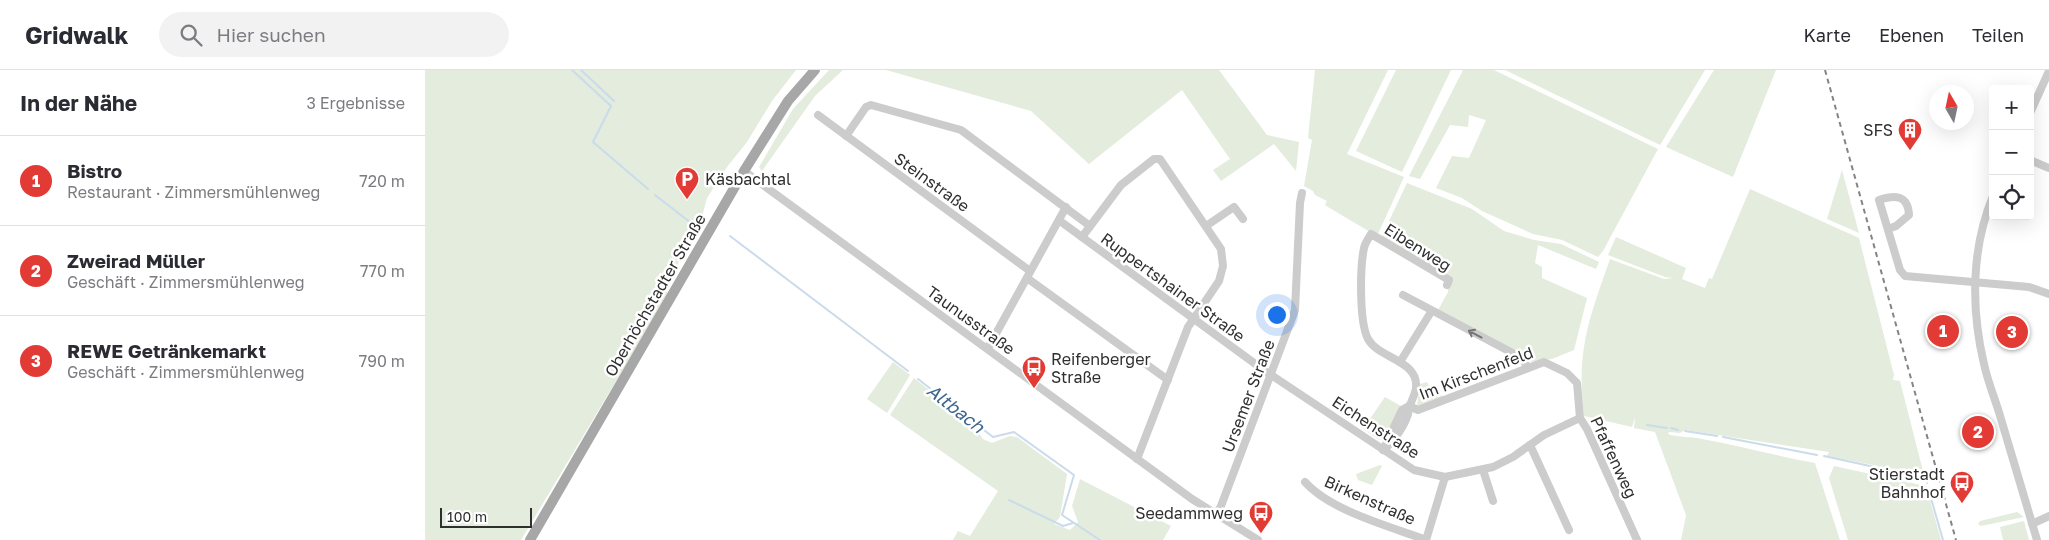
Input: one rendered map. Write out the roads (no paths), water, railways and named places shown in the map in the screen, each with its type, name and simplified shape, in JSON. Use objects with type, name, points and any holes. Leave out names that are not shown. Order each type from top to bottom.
[{"type":"main road","name":"Oberhöchstadter Straße","points":[[530,540],[744,171],[789,100],[815,70]]},
{"type":"street","points":[[2034,104],[2049,71]]},
{"type":"street","name":"Ruppertshainer Straße","points":[[847,136],[866,107],[871,105],[958,129],[1090,226]]},
{"type":"street","name":"Steinstraße","points":[[818,115],[1168,380]]},
{"type":"street","points":[[1082,237],[1121,185],[1154,159],[1160,159],[1221,249],[1222,273],[1192,318],[1137,459]]},
{"type":"street","points":[[2034,162],[2049,168]]},
{"type":"street","name":"Taunusstraße","points":[[744,171],[1215,515],[1258,540]]},
{"type":"street","name":"Ursemer Straße","points":[[1215,515],[1221,506],[1296,304],[1302,193]]},
{"type":"street","points":[[1888,229],[1896,226],[1909,215],[1909,209],[1900,197],[1895,195],[1879,200],[1888,229],[1903,275],[2029,287],[2049,294]]},
{"type":"street","points":[[987,348],[1060,221],[1066,207]]},
{"type":"street","points":[[1206,226],[1234,207],[1243,219]]},
{"type":"street","points":[[1989,209],[1980,237],[1975,283],[1976,318],[1984,366],[2037,540]]},
{"type":"street","name":"Ruppertshainer Straße","points":[[1060,221],[1271,374]]},
{"type":"street","name":"Eibenweg","points":[[1400,362],[1376,348],[1366,334],[1362,273],[1364,247],[1371,234],[1449,280],[1447,285]]},
{"type":"street","points":[[1403,295],[1431,312],[1522,358],[1527,368]]},
{"type":"street","points":[[1383,450],[1402,410],[1409,406],[1415,395],[1416,383],[1411,371],[1400,362],[1431,312]]},
{"type":"street","name":"Im Kirschenfeld","points":[[1409,406],[1418,410],[1544,362],[1567,373],[1577,383]]},
{"type":"street","name":"Eichenstraße","points":[[1271,374],[1414,470],[1445,477],[1483,470],[1502,463],[1544,435],[1580,418]]},
{"type":"street","name":"Pfaffenweg","points":[[1577,383],[1580,418],[1587,429],[1637,540]]},
{"type":"street","points":[[1530,445],[1569,530]]},
{"type":"street","points":[[1483,470],[1493,501]]},
{"type":"street","points":[[1426,540],[1445,477]]},
{"type":"street","name":"Birkenstraße","points":[[1305,482],[1317,494],[1356,513],[1426,540]]},
{"type":"street","points":[[2032,524],[2049,516]]},
{"type":"waterway","name":"Altbach","points":[[572,70],[611,106],[593,142],[648,189]]},
{"type":"waterway","points":[[581,70],[614,101]]},
{"type":"waterway","name":"Altbach","points":[[655,195],[695,226]]},
{"type":"waterway","name":"Altbach","points":[[730,236],[908,371]]},
{"type":"waterway","name":"Altbach","points":[[918,379],[993,437],[1014,432],[1074,475],[1062,515],[1100,540]]},
{"type":"waterway","points":[[1647,425],[1667,428]]},
{"type":"waterway","points":[[1671,428],[1678,430]]},
{"type":"waterway","points":[[1685,431],[1717,436]]},
{"type":"waterway","points":[[1723,437],[1817,455]]},
{"type":"waterway","points":[[1824,456],[1925,478],[1927,483]]},
{"type":"waterway","points":[[1928,488],[1943,540]]},
{"type":"waterway","name":"Altbach","points":[[1009,500],[1063,526],[1073,523]]},
{"type":"railway","points":[[1825,70],[1956,540]]},
{"type":"place","name":"SFS","points":[[1910,151]]},
{"type":"place","name":"Käsbachtal","points":[[687,200]]},
{"type":"place","name":"Bistro","points":[[1943,331]]},
{"type":"place","name":"REWE Getränkemarkt","points":[[2012,332]]},
{"type":"place","name":"Reifenberger Straße","points":[[1034,389]]},
{"type":"place","name":"Zweirad Müller","points":[[1978,432]]},
{"type":"place","name":"Stierstadt Bahnhof","points":[[1962,504]]},
{"type":"place","name":"Seedammweg","points":[[1261,534]]}]
